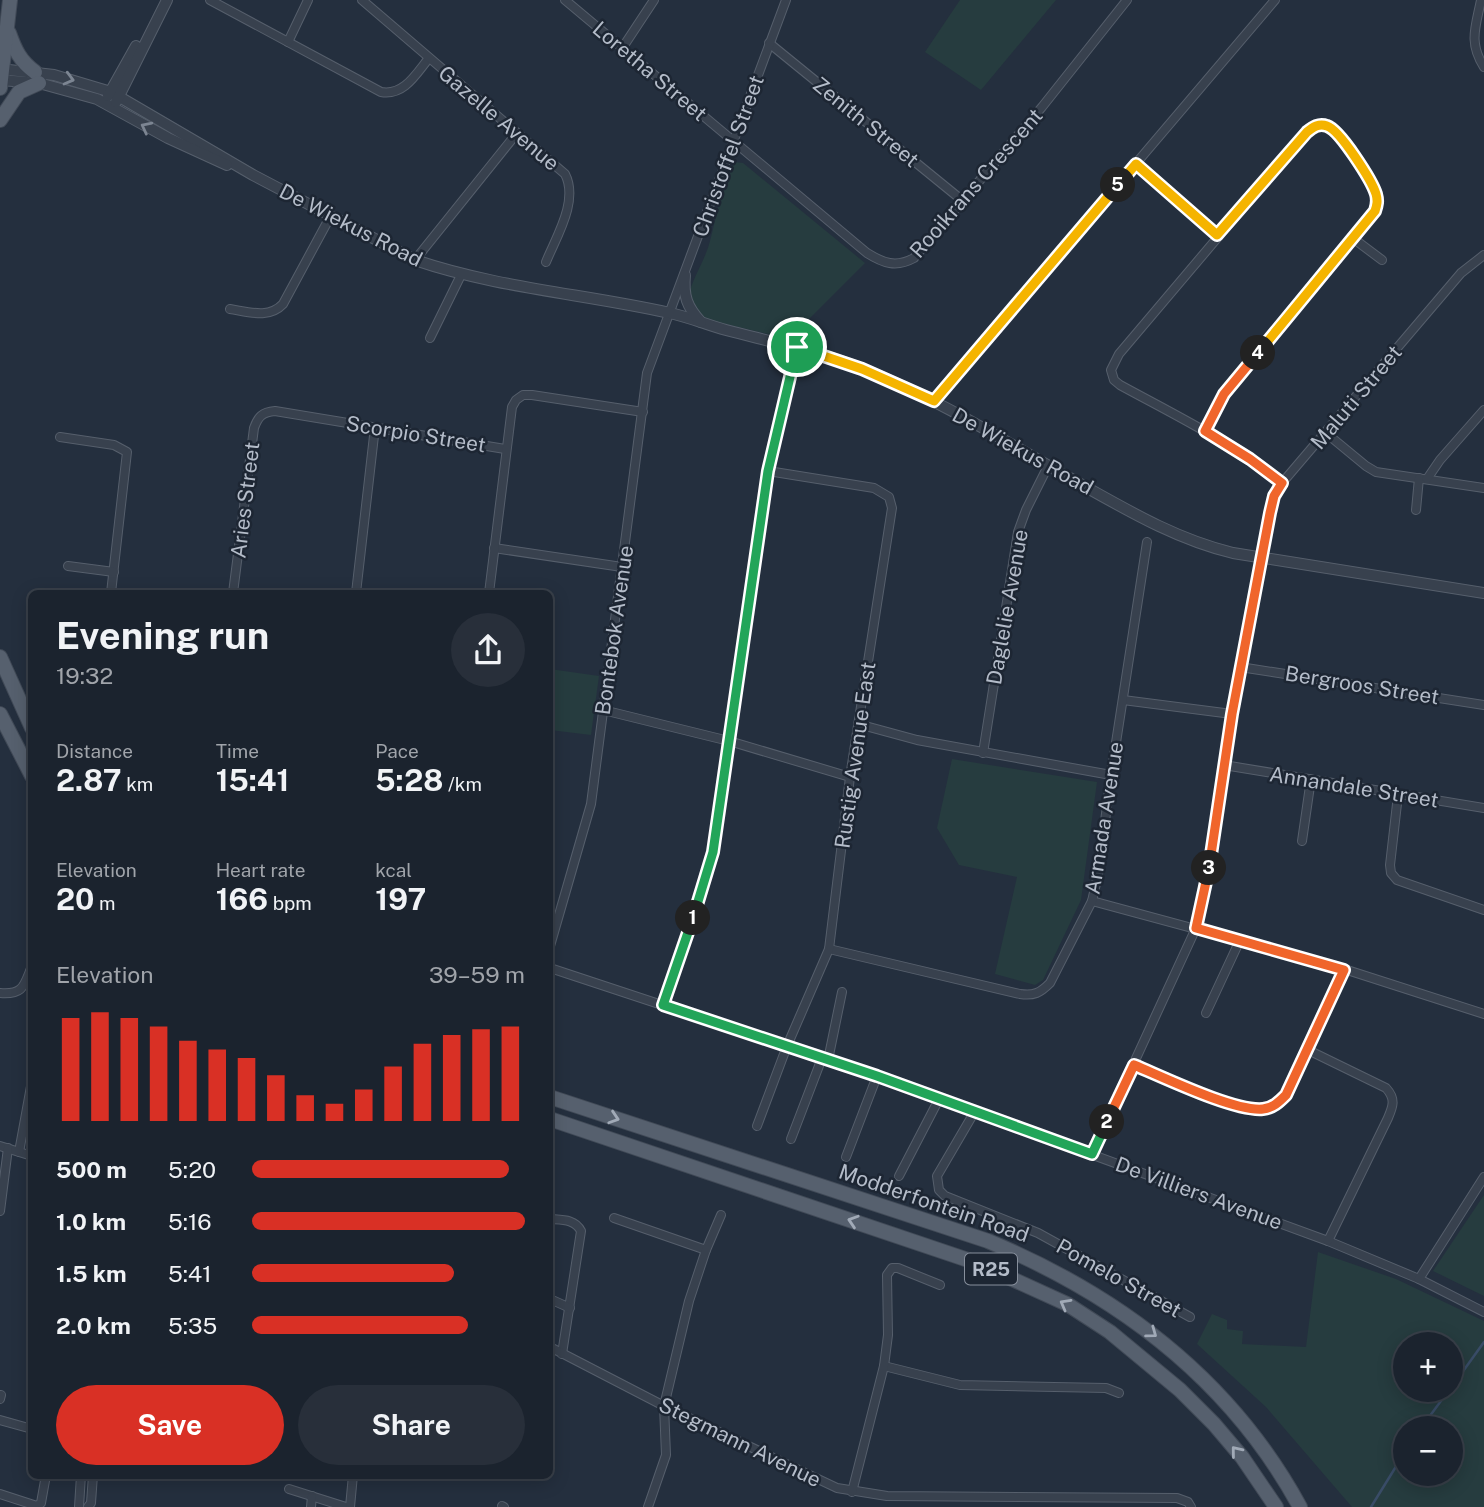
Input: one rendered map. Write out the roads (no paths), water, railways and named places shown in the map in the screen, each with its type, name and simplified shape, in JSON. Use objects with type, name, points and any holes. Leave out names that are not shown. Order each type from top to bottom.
[{"type":"main road","points":[[0,88],[10,0]]},
{"type":"main road","points":[[0,120],[19,92],[37,77],[15,52],[7,28]]},
{"type":"main road","points":[[0,657],[28,719]]},
{"type":"main road","points":[[0,714],[28,768]]},
{"type":"main road","name":"Modderfontein Road","points":[[553,1098],[988,1241],[1032,1259],[1124,1312],[1162,1340],[1197,1372],[1260,1443],[1300,1507]]},
{"type":"main road","name":"Modderfontein Road","points":[[553,1120],[977,1263],[1067,1304],[1110,1332],[1180,1390],[1242,1457],[1276,1507]]},
{"type":"street","points":[[115,94],[160,0]]},
{"type":"street","points":[[108,106],[167,0]]},
{"type":"street","points":[[210,0],[381,92],[400,91],[429,58]]},
{"type":"street","points":[[288,42],[309,0]]},
{"type":"street","name":"Gazelle Avenue","points":[[362,0],[559,167],[569,181],[569,202],[546,262]]},
{"type":"street","name":"Loretha Street","points":[[565,0],[734,143]]},
{"type":"street","points":[[623,47],[654,0]]},
{"type":"street","name":"Christoffel Street","points":[[671,313],[786,0]]},
{"type":"street","name":"Rooikrans Crescent","points":[[734,143],[867,253],[883,263],[904,264],[914,258],[963,201],[1127,0]]},
{"type":"street","points":[[934,401],[1275,0]]},
{"type":"street","points":[[1481,0],[1473,38],[1484,66]]},
{"type":"street","name":"Zenith Street","points":[[769,43],[963,201]]},
{"type":"street","name":"De Wiekus Road","points":[[1,75],[75,80],[115,94],[253,175],[415,260],[462,273],[671,313],[797,347],[862,369],[934,401],[1048,466],[1180,536],[1207,546],[1263,558],[1484,593]]},
{"type":"street","name":"De Wiekus Road","points":[[37,77],[108,106],[202,155],[253,175]]},
{"type":"street","points":[[1205,431],[1230,385],[1375,211],[1375,190],[1338,133],[1323,125],[1315,126],[1307,132],[1217,235],[1113,362],[1111,370],[1114,380],[1120,385],[1205,431],[1282,483]]},
{"type":"street","points":[[415,260],[517,133]]},
{"type":"street","points":[[1136,164],[1217,235]]},
{"type":"street","points":[[230,309],[257,313],[277,310],[283,304],[330,217]]},
{"type":"street","points":[[1354,239],[1382,260]]},
{"type":"street","name":"Maluti Street","points":[[1092,1154],[1196,928],[1209,868],[1240,667],[1272,504],[1282,483],[1461,273],[1484,255]]},
{"type":"street","points":[[430,338],[462,273]]},
{"type":"street","points":[[685,275],[684,293],[687,305],[702,323]]},
{"type":"street","name":"Bontebok Avenue","points":[[553,936],[589,817],[651,360],[671,313]]},
{"type":"street","points":[[663,1005],[710,866],[768,471],[797,347]]},
{"type":"street","points":[[505,449],[512,407],[523,395],[643,412]]},
{"type":"street","points":[[1416,510],[1423,478],[1484,411]]},
{"type":"street","name":"Scorpio Street","points":[[267,412],[505,449],[489,590]]},
{"type":"street","name":"Aries Street","points":[[233,590],[254,428],[260,415],[267,412]]},
{"type":"street","points":[[356,590],[375,427]]},
{"type":"street","points":[[1326,433],[1376,472],[1484,488]]},
{"type":"street","points":[[60,437],[119,446],[127,452],[111,590]]},
{"type":"street","name":"Daglelie Avenue","points":[[983,753],[1018,532],[1048,466]]},
{"type":"street","name":"Rustig Avenue East","points":[[757,1126],[830,949],[850,777],[891,502],[886,493],[874,488],[768,471]]},
{"type":"street","name":"Armada Avenue","points":[[830,949],[1032,996],[1050,983],[1092,901],[1098,875],[1147,542]]},
{"type":"street","points":[[494,548],[622,567]]},
{"type":"street","points":[[68,566],[114,572]]},
{"type":"street","name":"Bergroos Street","points":[[1240,667],[1484,705]]},
{"type":"street","points":[[1123,700],[1232,714]]},
{"type":"street","points":[[603,710],[729,741],[850,777]]},
{"type":"street","points":[[858,724],[917,740],[1111,775]]},
{"type":"street","name":"Annandale Street","points":[[1224,765],[1484,808]]},
{"type":"street","points":[[1302,841],[1311,779]]},
{"type":"street","points":[[1398,794],[1390,865],[1394,877],[1484,910]]},
{"type":"street","points":[[1092,901],[1240,940],[1484,1014]]},
{"type":"street","points":[[1206,1013],[1240,940]]},
{"type":"street","name":"De Villiers Avenue","points":[[553,969],[877,1076],[1092,1154],[1328,1241],[1419,1279],[1484,1312]]},
{"type":"street","points":[[1134,1065],[1208,1096],[1252,1108],[1275,1106],[1286,1095],[1344,970]]},
{"type":"street","points":[[0,993],[18,992],[24,987],[28,976]]},
{"type":"street","points":[[792,1139],[825,1059],[842,992]]},
{"type":"street","points":[[1308,1050],[1386,1088],[1392,1095],[1393,1105],[1388,1118],[1328,1241]]},
{"type":"street","points":[[846,1157],[877,1076]]},
{"type":"street","points":[[899,1176],[939,1099]]},
{"type":"street","points":[[19,1152],[28,1103]]},
{"type":"street","name":"Pomelo Street","points":[[975,1111],[937,1176],[939,1190],[945,1196],[1059,1244],[1190,1317]]},
{"type":"street","points":[[0,1211],[4,1147],[28,1155]]},
{"type":"street","points":[[1419,1279],[1484,1177]]},
{"type":"street","points":[[648,1507],[666,1455],[664,1406],[692,1292],[721,1215]]},
{"type":"street","points":[[614,1218],[706,1250]]},
{"type":"street","points":[[553,1219],[576,1223],[581,1231],[562,1354]]},
{"type":"street","points":[[852,1492],[884,1366],[888,1335],[887,1275],[889,1271],[898,1268],[940,1284]]},
{"type":"street","points":[[553,1300],[570,1308]]},
{"type":"street","name":"Stegmann Avenue","points":[[553,1349],[664,1406],[837,1489],[887,1496],[1177,1498],[1188,1502],[1191,1507]]},
{"type":"street","points":[[884,1366],[960,1385],[1107,1388],[1119,1394]]},
{"type":"street","points":[[0,1420],[28,1428]]},
{"type":"street","points":[[0,1494],[37,1506],[41,1503],[45,1479]]},
{"type":"street","points":[[79,1507],[81,1479]]},
{"type":"street","points":[[88,1507],[93,1479]]},
{"type":"street","points":[[289,1489],[348,1507],[352,1479]]},
{"type":"street","points":[[311,1507],[312,1496]]},
{"type":"waterway","points":[[1463,1371],[1484,1342]]},
{"type":"waterway","points":[[1430,1416],[1440,1402]]},
{"type":"waterway","points":[[1371,1507],[1393,1471]]}]
